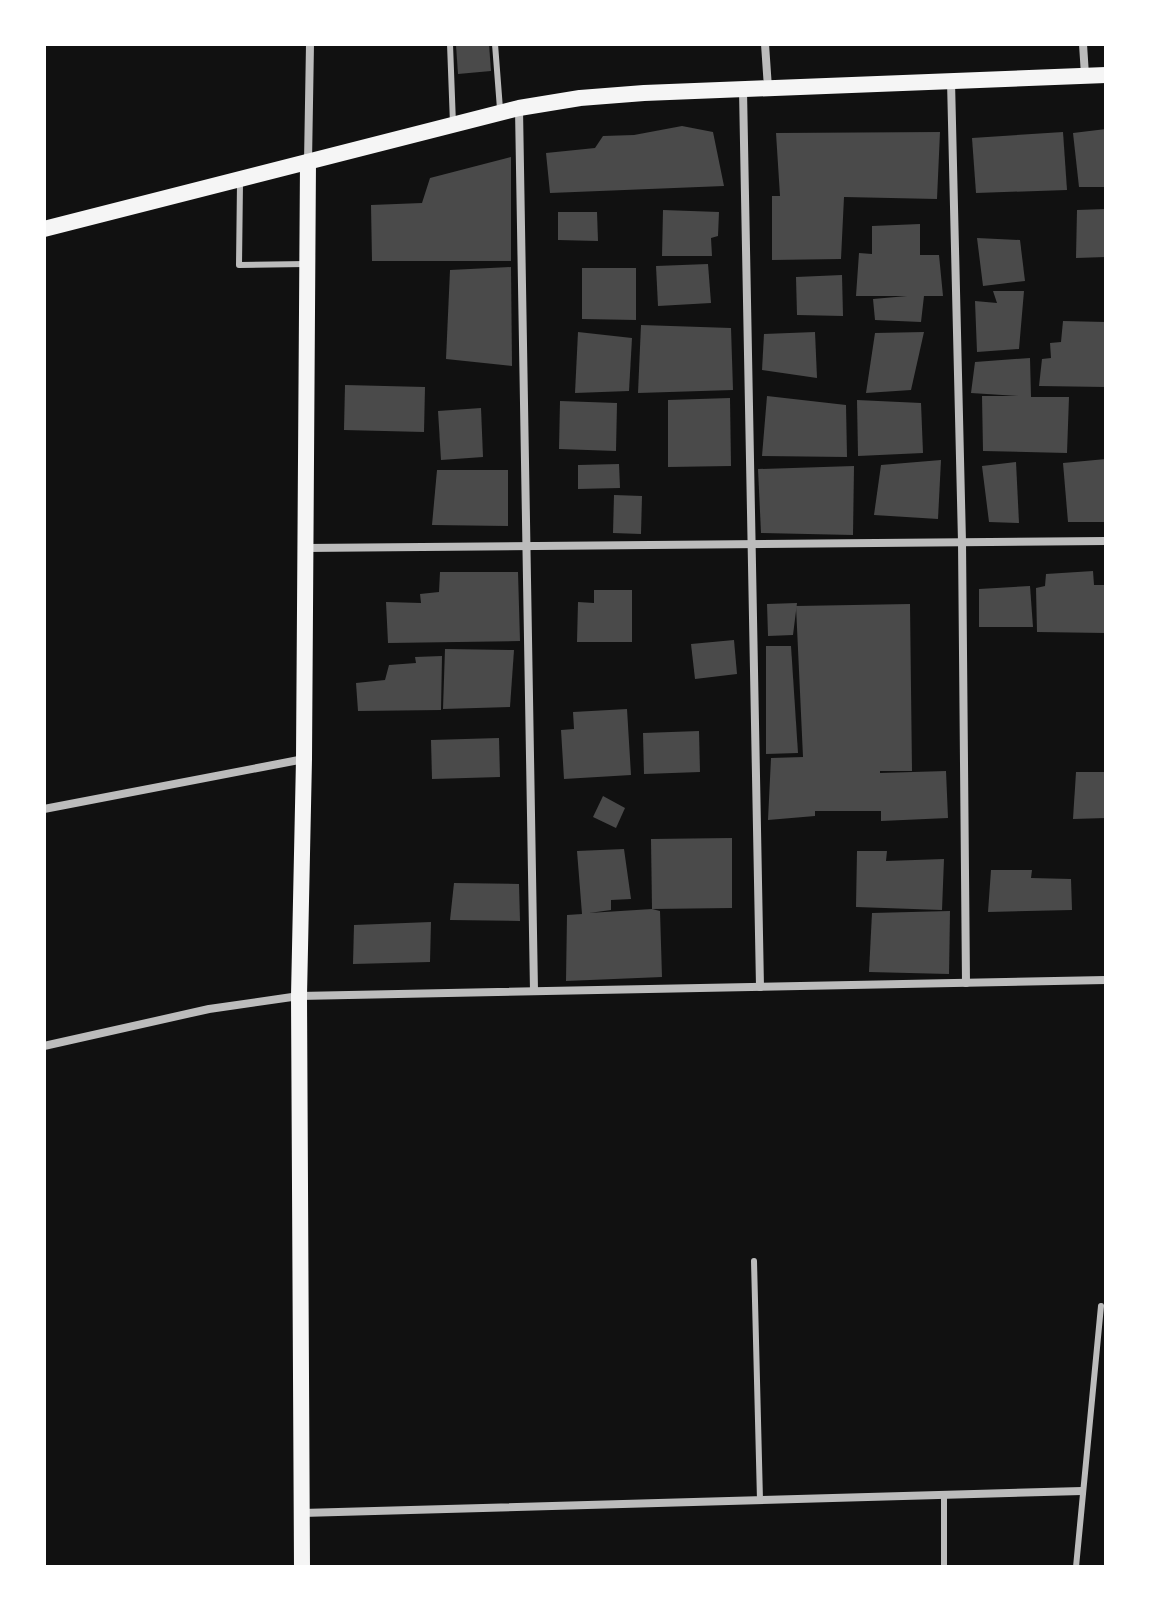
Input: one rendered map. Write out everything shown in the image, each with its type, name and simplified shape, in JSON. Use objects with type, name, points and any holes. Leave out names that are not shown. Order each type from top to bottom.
[{"type":"main road","points":[[44,229],[519,108],[580,98],[1106,75]]},
{"type":"main road","points":[[302,1567],[299,996],[304,759],[308,162]]},
{"type":"street","points":[[308,162],[310,44]]},
{"type":"street","points":[[765,44],[768,88]]},
{"type":"street","points":[[1083,44],[1085,76]]},
{"type":"street","points":[[951,81],[962,542],[966,983]]},
{"type":"street","points":[[743,89],[760,987]]},
{"type":"street","points":[[519,108],[534,991]]},
{"type":"street","points":[[305,548],[1106,541]]},
{"type":"street","points":[[44,809],[304,759]]},
{"type":"street","points":[[44,1046],[209,1009],[299,996],[1106,980]]},
{"type":"street","points":[[302,1513],[1082,1491]]},
{"type":"lane","points":[[450,44],[453,125]]},
{"type":"lane","points":[[495,44],[501,113]]},
{"type":"lane","points":[[240,179],[239,265],[307,264]]},
{"type":"lane","points":[[754,1261],[760,1500]]},
{"type":"lane","points":[[1076,1567],[1101,1306]]},
{"type":"lane","points":[[944,1495],[944,1567]]},
{"type":"building","points":[[489,44],[491,71],[458,74],[456,45]]},
{"type":"building","points":[[682,126],[713,132],[724,186],[550,193],[546,153],[595,148],[603,136],[634,135]]},
{"type":"building","points":[[1106,129],[1106,187],[1079,187],[1073,133]]},
{"type":"building","points":[[940,132],[937,199],[844,197],[841,259],[772,260],[772,196],[780,196],[776,133]]},
{"type":"building","points":[[1063,132],[1067,190],[976,193],[972,138]]},
{"type":"building","points":[[511,157],[511,261],[372,261],[371,205],[422,203],[430,178]]},
{"type":"building","points":[[1106,209],[1106,257],[1076,258],[1077,210]]},
{"type":"building","points":[[663,210],[719,212],[718,236],[711,238],[712,256],[662,256]]},
{"type":"building","points":[[558,212],[597,212],[598,241],[558,240]]},
{"type":"building","points":[[920,224],[920,255],[939,255],[943,296],[924,296],[921,322],[875,320],[873,299],[907,296],[856,296],[859,253],[872,254],[872,226]]},
{"type":"building","points":[[977,238],[1020,240],[1025,281],[983,286]]},
{"type":"building","points":[[708,264],[711,303],[658,306],[656,266]]},
{"type":"building","points":[[511,267],[512,366],[446,359],[450,270]]},
{"type":"building","points":[[582,268],[636,268],[636,320],[582,319]]},
{"type":"building","points":[[842,275],[843,316],[797,315],[796,277]]},
{"type":"building","points":[[993,291],[1024,291],[1019,349],[977,352],[975,301],[997,303]]},
{"type":"building","points":[[1063,321],[1106,322],[1106,387],[1039,386],[1042,359],[1051,358],[1050,343],[1061,342]]},
{"type":"building","points":[[641,325],[731,328],[733,390],[638,393]]},
{"type":"building","points":[[578,332],[632,338],[629,391],[575,393]]},
{"type":"building","points":[[815,332],[817,378],[762,370],[764,334]]},
{"type":"building","points":[[924,332],[911,390],[866,393],[875,333]]},
{"type":"building","points":[[1030,358],[1031,397],[1069,397],[1067,453],[983,451],[982,396],[1018,396],[971,393],[975,362]]},
{"type":"building","points":[[345,385],[425,387],[424,432],[344,430]]},
{"type":"building","points":[[767,396],[846,405],[847,457],[762,456]]},
{"type":"building","points":[[730,398],[731,466],[668,467],[668,400]]},
{"type":"building","points":[[857,400],[921,403],[923,453],[858,456]]},
{"type":"building","points":[[560,401],[617,403],[616,451],[559,449]]},
{"type":"building","points":[[481,408],[483,457],[441,460],[438,411]]},
{"type":"building","points":[[1106,459],[1106,522],[1068,522],[1063,463]]},
{"type":"building","points":[[941,460],[938,519],[874,515],[881,465]]},
{"type":"building","points":[[1016,462],[1019,523],[989,522],[982,466]]},
{"type":"building","points":[[619,464],[620,488],[578,489],[578,465]]},
{"type":"building","points":[[854,466],[853,535],[761,533],[758,469]]},
{"type":"building","points":[[437,470],[508,470],[508,526],[432,525]]},
{"type":"building","points":[[614,495],[642,496],[641,534],[613,533]]},
{"type":"building","points":[[1093,571],[1094,585],[1106,585],[1106,633],[1037,632],[1036,588],[1045,586],[1046,574]]},
{"type":"building","points":[[440,572],[518,572],[520,641],[388,643],[386,602],[421,603],[420,594],[439,592]]},
{"type":"building","points":[[1030,586],[1033,627],[979,627],[979,589]]},
{"type":"building","points":[[594,590],[632,590],[632,642],[577,642],[578,602],[594,603]]},
{"type":"building","points":[[797,603],[793,635],[768,636],[767,604]]},
{"type":"building","points":[[910,604],[912,771],[880,773],[946,771],[948,818],[881,821],[881,811],[815,811],[815,816],[768,820],[771,758],[803,757],[796,606]]},
{"type":"building","points":[[734,640],[737,674],[695,679],[691,644]]},
{"type":"building","points":[[766,646],[791,646],[798,753],[766,754]]},
{"type":"building","points":[[445,649],[514,650],[510,707],[443,709]]},
{"type":"building","points":[[442,656],[441,710],[358,711],[356,683],[385,680],[389,665],[416,663],[415,657]]},
{"type":"building","points":[[627,709],[631,775],[564,779],[561,730],[574,729],[573,712]]},
{"type":"building","points":[[699,731],[700,772],[644,774],[643,733]]},
{"type":"building","points":[[499,738],[500,777],[432,779],[431,740]]},
{"type":"building","points":[[1076,772],[1106,772],[1106,818],[1073,819]]},
{"type":"building","points":[[603,796],[625,808],[616,828],[593,817]]},
{"type":"building","points":[[732,838],[732,908],[652,909],[651,839]]},
{"type":"building","points":[[624,849],[631,899],[611,900],[611,910],[589,913],[660,911],[662,977],[566,981],[567,915],[582,914],[577,851]]},
{"type":"building","points":[[857,851],[887,851],[886,861],[944,859],[942,910],[856,907]]},
{"type":"building","points":[[991,870],[1032,870],[1031,878],[1071,879],[1072,910],[988,912]]},
{"type":"building","points":[[454,883],[519,884],[520,921],[450,920]]},
{"type":"building","points":[[950,911],[949,974],[869,972],[872,913]]},
{"type":"building","points":[[431,922],[430,962],[353,964],[354,925]]}]
